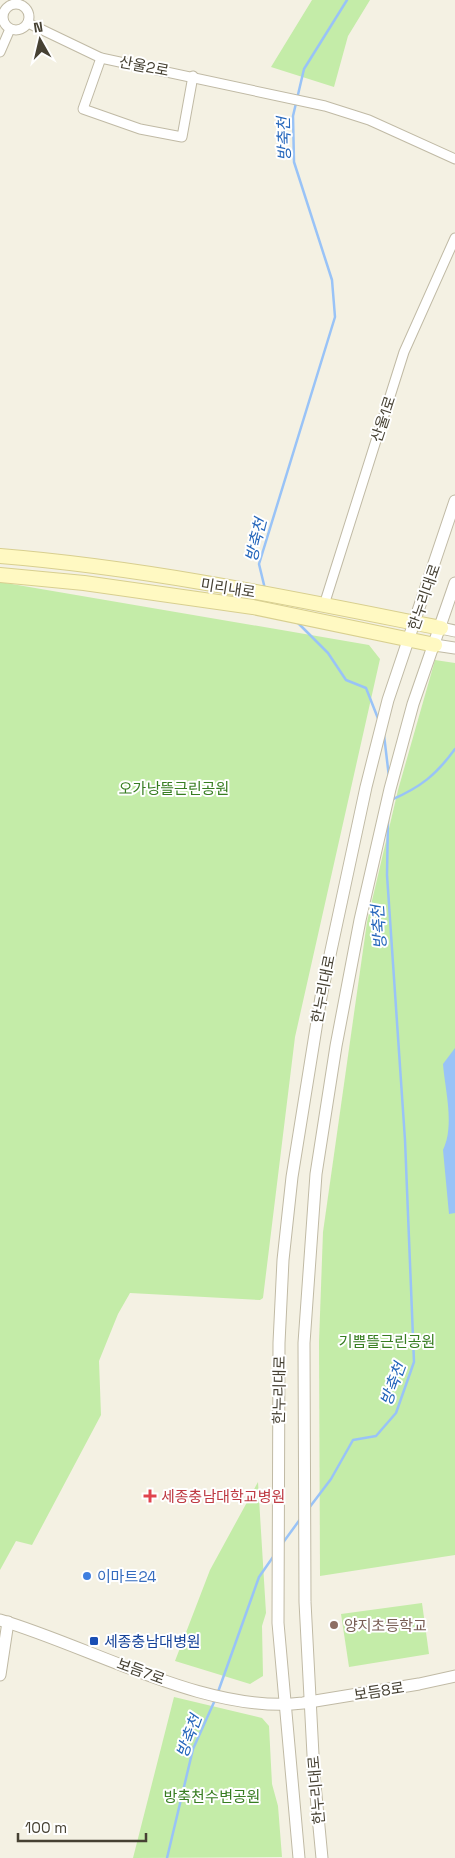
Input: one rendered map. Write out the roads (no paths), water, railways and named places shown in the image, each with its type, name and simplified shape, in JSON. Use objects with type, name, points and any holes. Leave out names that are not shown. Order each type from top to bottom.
[{"type":"main road","name":"미리내로","points":[[0,556],[86,565],[239,589],[441,628]]},
{"type":"main road","name":"미리내로","points":[[0,575],[84,582],[253,608],[321,620],[435,645]]},
{"type":"street","points":[[22,2],[29,14],[28,23],[22,29],[10,29],[3,21],[4,12],[9,6],[22,2]]},
{"type":"street","name":"산울2로","points":[[28,23],[101,58],[194,76],[325,106],[369,120],[455,159]]},
{"type":"street","points":[[0,52],[10,29]]},
{"type":"street","points":[[101,58],[83,109],[156,132],[182,137],[194,76]]},
{"type":"street","name":"산울1로","points":[[324,605],[404,352],[455,238]]},
{"type":"street","name":"한누리대로","points":[[300,1858],[284,1705],[278,1623],[279,1343],[283,1260],[292,1177],[314,1040],[366,787],[388,700],[455,501]]},
{"type":"street","name":"한누리대로","points":[[322,1858],[306,1702],[305,1602],[304,1343],[316,1174],[336,1046],[366,892],[390,789],[414,704],[455,583]]},
{"type":"street","name":"미리내로","points":[[441,628],[455,631]]},
{"type":"street","name":"미리내로","points":[[435,645],[455,648]]},
{"type":"street","points":[[0,1674],[4,1621]]},
{"type":"street","name":"보듬7로","points":[[4,1621],[199,1691],[248,1704],[284,1705]]},
{"type":"street","name":"보듬8로","points":[[306,1702],[419,1684],[455,1676]]},
{"type":"street","points":[[284,1705],[306,1702]]},
{"type":"water","points":[[455,1048],[455,1213],[449,1214],[443,1150],[447,1140],[449,1119],[443,1064]]},
{"type":"waterway","name":"방축천","points":[[265,589],[259,564],[335,317],[332,280],[294,162],[293,116],[304,69],[347,0]]},
{"type":"waterway","name":"방축천","points":[[298,623],[328,653],[346,680],[366,688],[379,721]]},
{"type":"waterway","name":"방축천","points":[[384,735],[389,777]]},
{"type":"waterway","points":[[391,800],[427,779],[455,749]]},
{"type":"waterway","name":"방축천","points":[[309,1508],[331,1479],[353,1440],[376,1436],[396,1413],[414,1362],[405,1140],[387,875],[388,820]]},
{"type":"waterway","name":"방축천","points":[[282,1544],[301,1518]]},
{"type":"waterway","name":"방축천","points":[[218,1692],[259,1577],[273,1557]]},
{"type":"waterway","name":"방축천","points":[[167,1858],[193,1749],[215,1700]]},
{"type":"place","name":"세종충남대학교병원","points":[[150,1496]]},
{"type":"place","name":"이마트24","points":[[87,1576]]},
{"type":"place","name":"양지초등학교","points":[[334,1625]]},
{"type":"place","name":"세종충남대병원","points":[[94,1641]]},
{"type":"park label","name":"오가낭뜰근린공원","points":[[174,788]]},
{"type":"park label","name":"기쁨뜰근린공원","points":[[387,1341]]},
{"type":"park label","name":"방축천수변공원","points":[[212,1796]]}]
